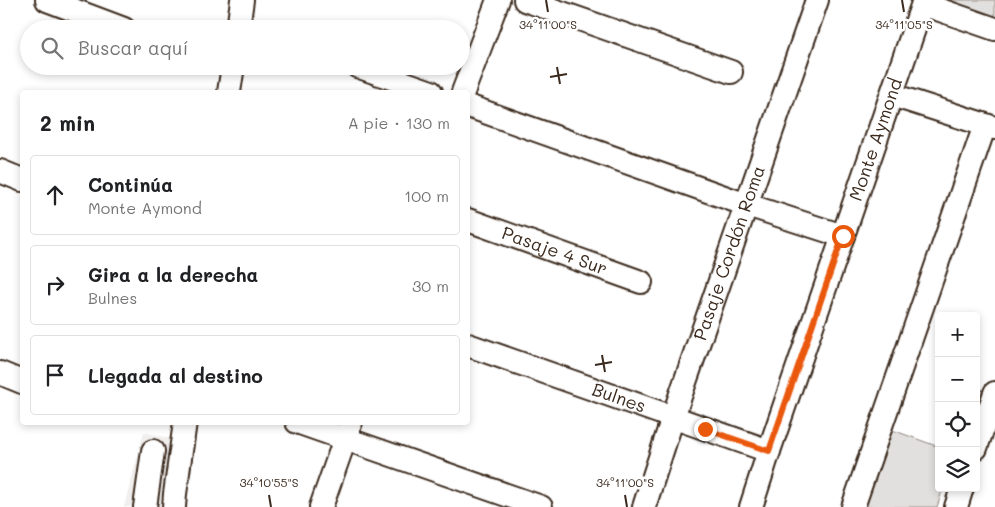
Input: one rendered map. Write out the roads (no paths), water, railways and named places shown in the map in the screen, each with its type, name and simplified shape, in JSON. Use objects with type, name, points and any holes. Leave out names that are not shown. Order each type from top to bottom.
[{"type":"street","points":[[47,0],[100,20]]},
{"type":"street","points":[[242,0],[244,20]]},
{"type":"street","points":[[470,74],[498,0]]},
{"type":"street","points":[[525,0],[731,72]]},
{"type":"street","name":"Pasaje Cordón Roma","points":[[644,507],[817,0]]},
{"type":"street","points":[[924,2],[995,28]]},
{"type":"street","name":"Monte Aymond","points":[[751,507],[924,2]]},
{"type":"street","points":[[229,90],[230,75]]},
{"type":"street","points":[[383,75],[425,90]]},
{"type":"street","points":[[464,90],[469,75]]},
{"type":"street","points":[[853,507],[990,127],[892,95]]},
{"type":"street","points":[[470,107],[843,236]]},
{"type":"street","points":[[0,171],[20,179]]},
{"type":"street","name":"Pasaje 4 Sur","points":[[470,221],[641,282]]},
{"type":"street","name":"Bulnes","points":[[470,346],[769,451]]},
{"type":"street","points":[[0,373],[20,381]]},
{"type":"street","points":[[976,447],[995,393]]},
{"type":"street","points":[[174,507],[184,425]]},
{"type":"street","points":[[314,425],[348,431],[541,507]]},
{"type":"street","points":[[321,507],[348,431]]},
{"type":"street","points":[[145,507],[153,451]]},
{"type":"street","points":[[956,507],[961,492]]}]
